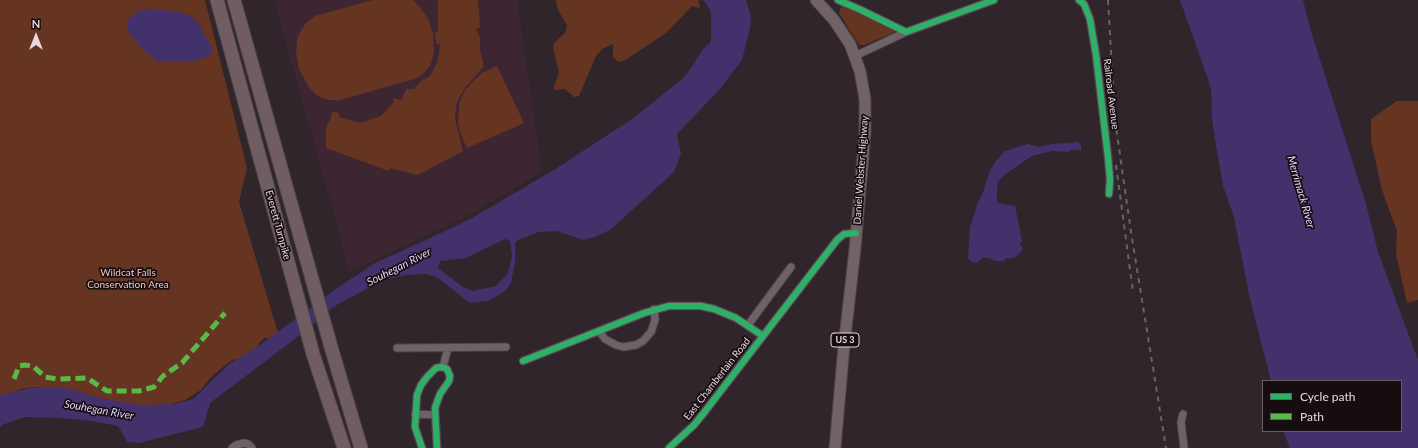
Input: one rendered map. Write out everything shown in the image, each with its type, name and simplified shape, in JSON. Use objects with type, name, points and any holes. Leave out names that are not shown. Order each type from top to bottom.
[{"type":"highway","name":"Everett Turnpike","points":[[217,0],[313,354],[344,448]]},
{"type":"highway","name":"Everett Turnpike","points":[[234,0],[331,346],[362,448]]},
{"type":"main road","name":"Daniel Webster Highway","points":[[817,0],[830,14],[855,56],[863,85],[866,113],[835,448]]},
{"type":"street","points":[[838,0],[906,32]]},
{"type":"street","points":[[855,56],[906,32],[994,0]]},
{"type":"street","name":"Railroad Avenue","points":[[1078,0],[1084,4],[1090,19],[1095,47],[1108,157],[1110,179],[1109,194]]},
{"type":"street","name":"East Chamberlain Road","points":[[669,448],[689,430],[703,414],[837,240],[844,234],[856,233]]},
{"type":"street","points":[[748,325],[791,267]]},
{"type":"street","points":[[523,361],[654,309],[669,306],[701,306],[728,314],[748,325],[763,336]]},
{"type":"street","points":[[599,331],[605,339],[616,345],[623,346],[643,342],[651,332],[655,320],[654,309]]},
{"type":"street","points":[[397,348],[506,347]]},
{"type":"street","points":[[443,367],[448,348]]},
{"type":"street","points":[[422,448],[415,431],[417,395],[423,382],[436,368],[443,367],[448,370],[450,378],[438,398],[435,408],[437,448]]},
{"type":"street","points":[[415,414],[435,415]]},
{"type":"street","points":[[1183,414],[1181,422],[1184,448]]},
{"type":"street","points":[[232,448],[236,444],[244,443],[248,444],[252,448]]},
{"type":"shaded area","points":[[274,0],[517,0],[542,172],[465,217],[350,272]]},
{"type":"green space","name":"Wildcat Falls Conservation Area","points":[[0,0],[205,0],[247,168],[239,202],[278,333],[270,338],[264,338],[259,343],[258,347],[240,358],[228,363],[210,378],[201,390],[185,400],[169,405],[144,407],[36,387],[21,389],[0,398]]},
{"type":"green space","points":[[373,0],[413,0],[419,6],[429,20],[433,34],[434,53],[430,66],[422,75],[411,80],[340,100],[322,98],[315,94],[309,87],[299,69],[296,52],[297,40],[300,32],[306,23],[315,16]]},
{"type":"green space","points":[[438,0],[478,0],[480,27],[476,29],[480,37],[480,50],[484,66],[465,88],[457,102],[455,115],[463,151],[418,175],[390,168],[389,171],[326,148],[326,127],[331,118],[332,112],[339,113],[339,117],[360,123],[381,116],[394,102],[393,98],[402,100],[406,89],[414,89],[421,81],[430,76],[438,61],[440,45],[436,43],[435,33],[438,31]]},
{"type":"green space","points":[[556,0],[698,0],[700,8],[692,6],[666,33],[621,62],[617,61],[613,57],[613,44],[602,49],[596,56],[579,96],[574,97],[565,89],[553,90],[559,72],[553,48],[554,43],[565,33],[567,26],[557,8]]},
{"type":"green space","points":[[843,7],[894,29],[894,31],[893,33],[864,45],[859,45],[839,13],[840,8]]},
{"type":"green space","points":[[497,66],[524,123],[467,148],[458,125],[459,104],[464,92],[471,83],[482,73]]},
{"type":"green space","points":[[1397,101],[1418,101],[1418,300],[1407,303],[1396,254],[1397,231],[1382,190],[1371,141],[1371,119]]},
{"type":"water","name":"Souhegan River","points":[[703,0],[746,0],[751,16],[750,28],[742,60],[720,89],[677,134],[681,154],[674,172],[610,230],[595,237],[583,240],[557,231],[539,232],[518,240],[515,244],[515,262],[511,283],[504,292],[488,301],[470,303],[438,278],[427,274],[408,275],[385,279],[333,307],[300,335],[210,403],[203,427],[139,443],[127,442],[118,426],[91,421],[25,417],[2,425],[0,428],[0,395],[31,388],[46,387],[71,389],[100,398],[141,405],[174,404],[193,399],[228,365],[260,345],[343,284],[375,263],[472,218],[557,168],[635,117],[683,78],[703,49],[711,42],[711,12]],"holes":[[[505,239],[510,241],[512,255],[508,273],[496,286],[473,291],[463,287],[438,268],[440,261],[466,258]]]},
{"type":"water","name":"Merrimack River","points":[[1180,0],[1303,0],[1310,28],[1366,204],[1378,252],[1418,360],[1418,448],[1290,448],[1283,432],[1402,432],[1402,380],[1271,380],[1249,295],[1234,217],[1223,186],[1212,118],[1211,88]]},
{"type":"water","points":[[143,9],[163,10],[183,13],[191,16],[197,21],[211,46],[211,54],[202,59],[187,62],[158,62],[142,49],[128,31],[127,21]]},
{"type":"water","points":[[1078,142],[1081,145],[1081,150],[1071,150],[1068,152],[1052,151],[1032,156],[1004,175],[998,182],[997,203],[1015,206],[1022,241],[1020,245],[1023,248],[1022,251],[1014,258],[1006,258],[1004,261],[995,261],[989,258],[982,258],[978,262],[973,263],[968,258],[970,227],[990,171],[996,161],[1005,151],[1028,144],[1039,147],[1051,144]]},
{"type":"railway","points":[[1108,0],[1115,120],[1131,232],[1166,448]]},
{"type":"railway","points":[[1116,165],[1133,292]]},
{"type":"marked path","points":[[14,379],[19,366],[25,365],[33,366],[45,377],[57,379],[87,378],[107,391],[139,391],[154,387],[163,376],[182,363],[225,313]]},
{"type":"cycle path","points":[[838,0],[906,32],[994,0]]},
{"type":"cycle path","points":[[1079,0],[1084,4],[1090,19],[1096,55],[1108,157],[1110,179],[1109,194]]},
{"type":"cycle path","points":[[669,448],[694,425],[703,414],[837,240],[844,234],[856,233]]},
{"type":"cycle path","points":[[523,361],[644,313],[669,306],[701,306],[714,309],[736,318],[763,336]]},
{"type":"cycle path","points":[[422,448],[415,427],[417,395],[421,385],[427,377],[436,368],[442,367],[447,369],[450,376],[449,381],[440,394],[435,408],[437,448]]}]
